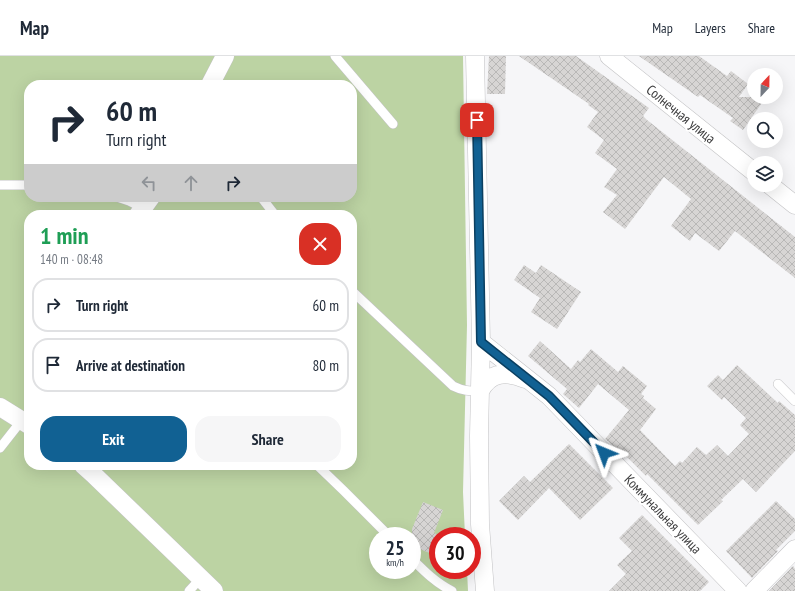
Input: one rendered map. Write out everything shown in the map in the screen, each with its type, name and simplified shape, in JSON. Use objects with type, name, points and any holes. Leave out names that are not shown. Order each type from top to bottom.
[{"type":"street","points":[[213,80],[225,56]]},
{"type":"street","points":[[475,56],[481,342],[479,436],[480,524],[485,591]]},
{"type":"street","name":"Солнечная улица","points":[[609,56],[747,166]]},
{"type":"street","points":[[779,192],[795,205]]},
{"type":"street","name":"Коммунальная улица","points":[[481,342],[549,396],[738,591]]},
{"type":"street","points":[[480,391],[483,385],[493,376],[506,374],[514,375],[531,382]]},
{"type":"street","points":[[0,407],[24,416]]},
{"type":"street","points":[[89,470],[195,585],[214,591]]},
{"type":"street","points":[[754,591],[795,549]]},
{"type":"lane","points":[[335,56],[355,80]]},
{"type":"lane","points":[[357,82],[392,124]]},
{"type":"lane","points":[[0,185],[24,185]]},
{"type":"lane","points":[[132,202],[144,207]]},
{"type":"lane","points":[[264,202],[271,210]]},
{"type":"lane","points":[[357,296],[453,386],[464,391],[480,391]]},
{"type":"lane","points":[[778,384],[795,401]]},
{"type":"lane","points":[[0,448],[24,420]]},
{"type":"lane","points":[[322,470],[380,527]]},
{"type":"lane","points":[[421,567],[440,584],[452,591]]},
{"type":"green space","points":[[0,56],[463,56],[467,325],[463,492],[465,527],[429,527],[429,579],[467,579],[468,591],[0,591]]},
{"type":"building","points":[[489,56],[506,56],[505,94],[487,94]]},
{"type":"building","points":[[519,56],[576,56],[649,108],[643,116],[647,120],[795,237],[795,278],[735,231],[719,251],[695,233],[690,241],[671,226],[691,199],[664,177],[625,229],[603,212],[617,195],[604,187],[617,169],[595,153],[604,140],[587,127],[598,112],[588,105],[589,104]]},
{"type":"building","points":[[639,56],[699,56],[727,76],[731,71],[747,83],[739,97],[747,97],[747,104],[761,104],[756,112],[747,112],[747,124],[743,130],[730,121],[733,118],[700,95],[698,97]]},
{"type":"building","points":[[524,265],[536,273],[541,265],[581,292],[557,329],[531,312],[540,298],[514,280]]},
{"type":"building","points":[[540,341],[571,369],[578,360],[580,362],[591,349],[618,372],[623,366],[647,386],[641,394],[644,396],[643,398],[656,409],[640,430],[675,466],[680,461],[682,463],[697,447],[706,455],[717,445],[728,456],[749,434],[740,425],[746,418],[724,397],[722,400],[707,386],[718,375],[723,380],[737,365],[778,403],[779,401],[795,415],[795,451],[756,492],[743,479],[698,525],[647,474],[646,476],[629,459],[605,439],[629,410],[598,384],[579,408],[563,394],[567,389],[528,356]]},
{"type":"building","points":[[569,444],[613,488],[580,520],[549,488],[518,520],[499,501],[524,476],[530,482]]},
{"type":"building","points":[[776,501],[795,519],[795,531],[752,578],[726,551]]},
{"type":"building","points":[[423,502],[443,510],[436,527],[429,527],[429,553],[421,550],[421,527],[413,527]]},
{"type":"building","points":[[642,515],[709,582],[700,591],[609,591],[626,574],[617,565],[632,551],[619,538]]},
{"type":"building","points":[[793,566],[795,569],[795,591],[769,591]]},
{"type":"route","points":[[477,120],[481,342],[549,396],[604,453]]}]
